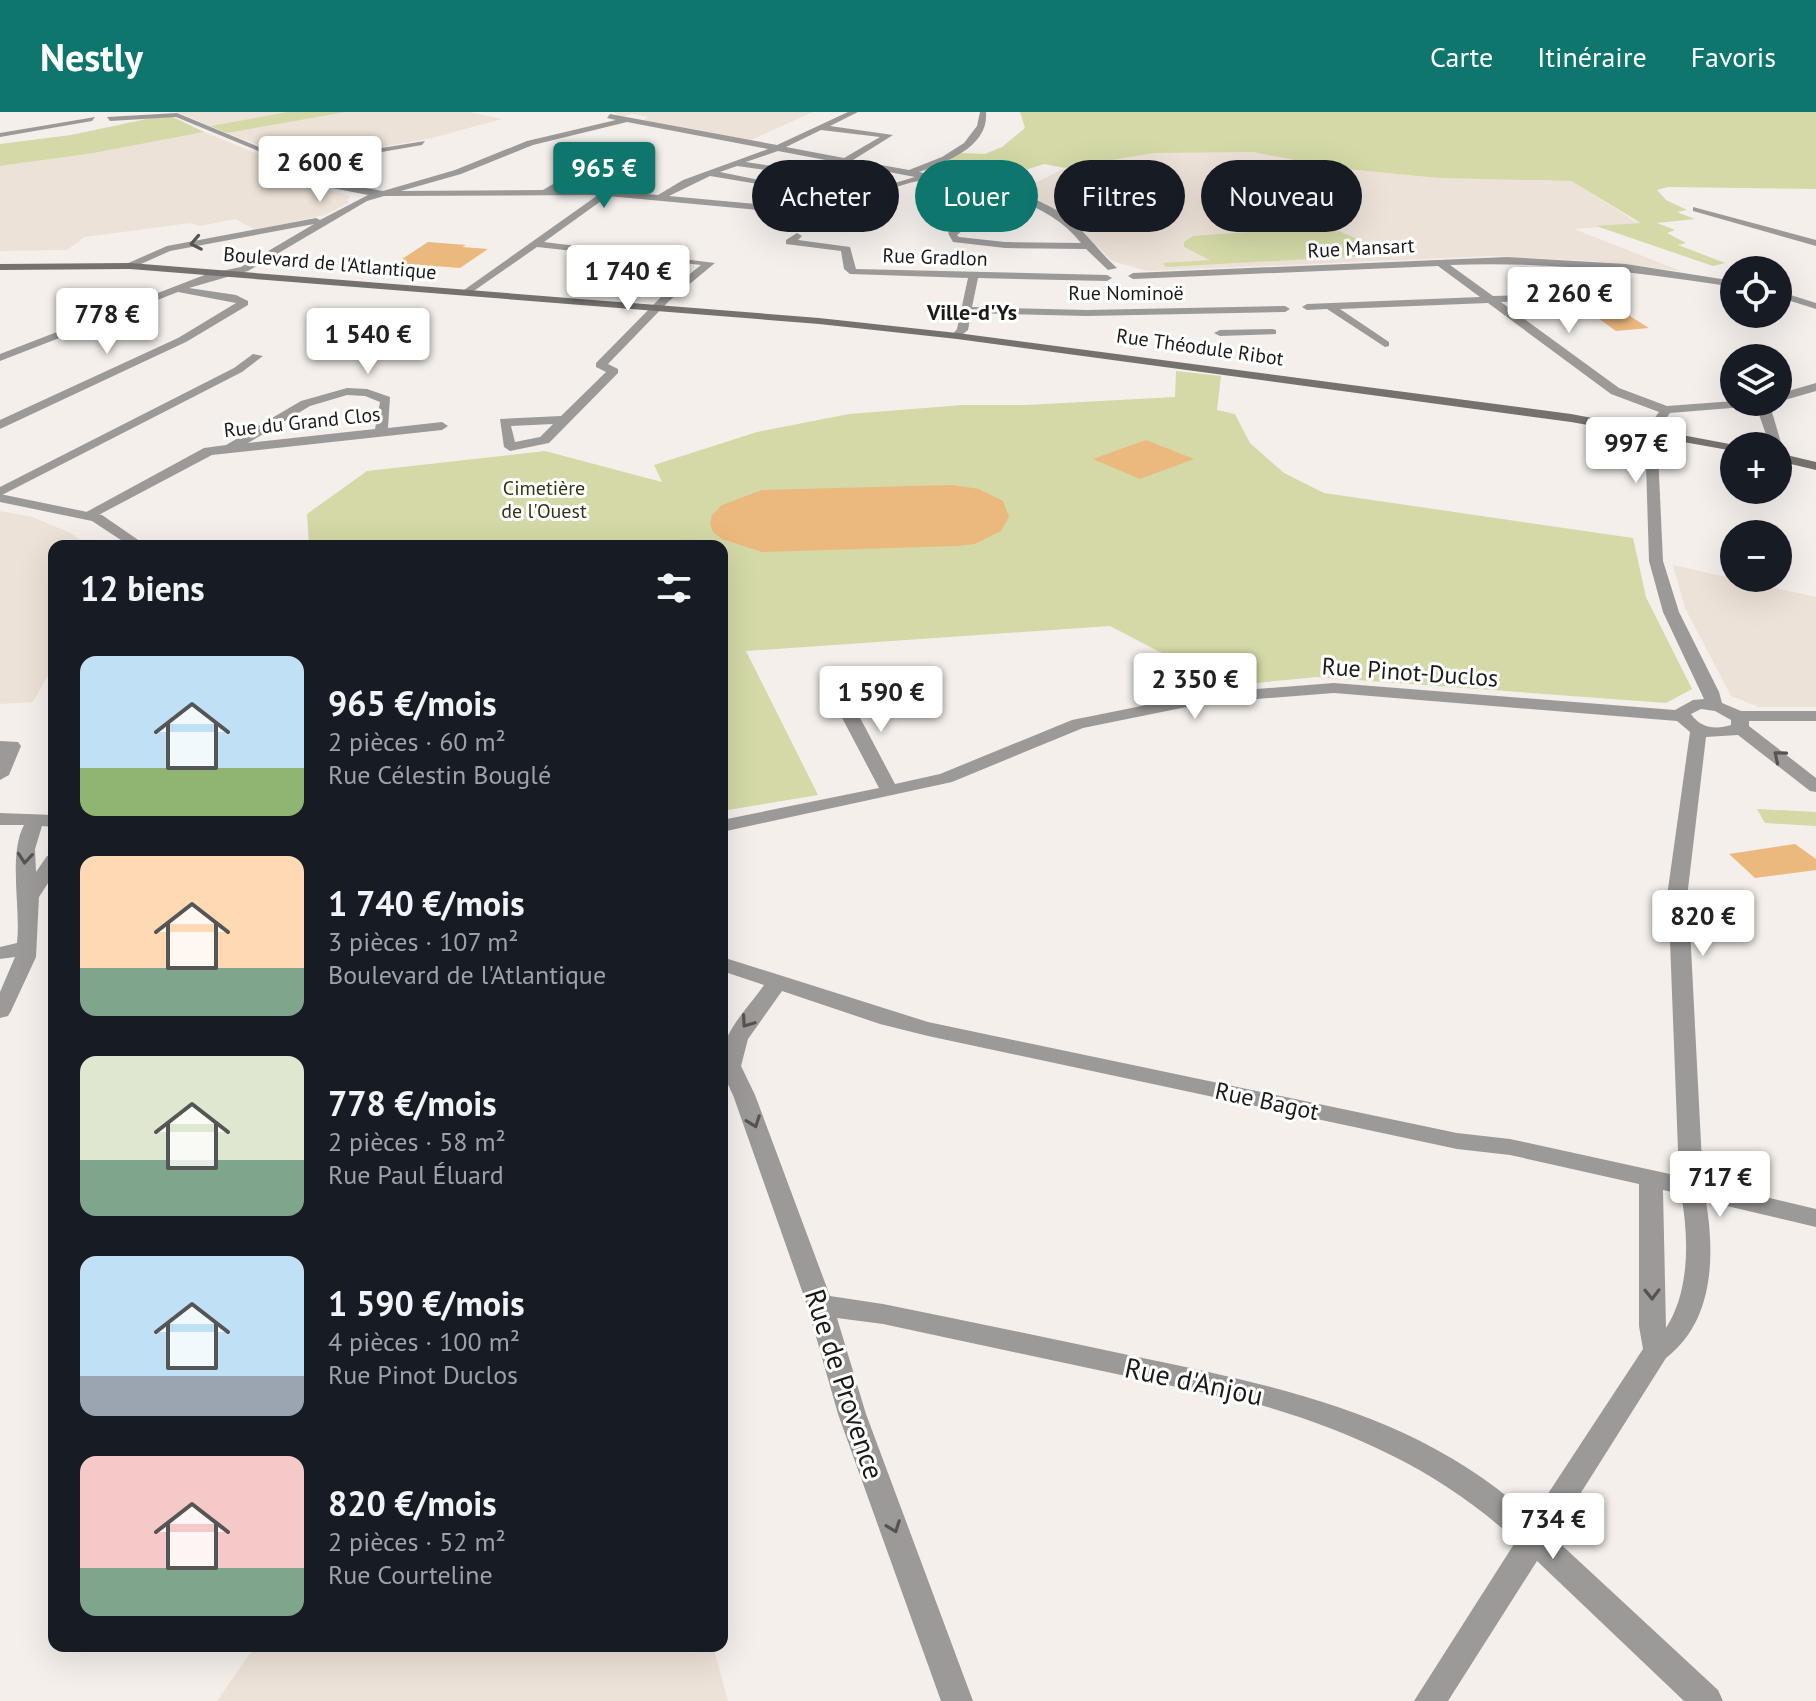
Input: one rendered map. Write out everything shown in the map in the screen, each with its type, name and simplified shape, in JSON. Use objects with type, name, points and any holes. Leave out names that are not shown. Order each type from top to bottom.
[{"type":"main road","name":"Boulevard de l'Atlantique","points":[[0,267],[130,266],[657,308]]},
{"type":"main road","name":"Rue Théodule Ribot","points":[[657,308],[957,336],[1651,431],[1720,444]]},
{"type":"main road","points":[[1792,458],[1816,466]]},
{"type":"street","points":[[599,112],[624,120],[840,160]]},
{"type":"street","points":[[660,198],[709,173],[776,148],[854,112]]},
{"type":"street","points":[[910,173],[961,149],[980,131],[983,114]]},
{"type":"street","points":[[0,135],[101,117],[177,115],[294,165],[338,188],[430,195],[547,191],[607,193],[752,206]]},
{"type":"street","points":[[0,358],[177,290],[246,268],[364,199],[458,172],[530,143],[624,120]]},
{"type":"street","points":[[12,126],[25,131]]},
{"type":"street","points":[[821,128],[889,135],[847,160]]},
{"type":"street","points":[[294,165],[422,143]]},
{"type":"street","points":[[763,153],[797,159]]},
{"type":"street","points":[[547,191],[594,163]]},
{"type":"street","points":[[736,163],[752,166]]},
{"type":"street","points":[[899,171],[915,174]]},
{"type":"street","points":[[709,173],[752,180]]},
{"type":"street","points":[[655,185],[693,188]]},
{"type":"street","points":[[468,292],[607,193]]},
{"type":"street","points":[[1038,206],[1069,224],[1118,276]]},
{"type":"street","points":[[1696,209],[1816,243]]},
{"type":"street","points":[[130,266],[167,249],[328,219]]},
{"type":"street","points":[[955,232],[951,235],[956,240],[1005,245],[1089,246]]},
{"type":"street","name":"Rue Gradlon","points":[[797,236],[789,242],[846,249],[846,262],[854,272],[973,277],[1118,276]]},
{"type":"street","points":[[535,244],[710,263],[657,308],[600,365],[618,367],[564,420]]},
{"type":"street","name":"Rue Mansart","points":[[1118,276],[1507,260],[1575,262],[1668,272],[1720,281]]},
{"type":"street","points":[[1439,262],[1615,391],[1666,410],[1720,406]]},
{"type":"street","points":[[957,336],[967,310],[973,277]]},
{"type":"street","points":[[0,425],[182,340],[244,303],[236,298],[177,290]]},
{"type":"street","points":[[1792,294],[1816,294]]},
{"type":"street","points":[[1307,307],[1549,298]]},
{"type":"street","points":[[1792,298],[1816,306]]},
{"type":"street","points":[[1329,306],[1385,344]]},
{"type":"street","name":"Rue Nominoë","points":[[967,310],[1087,313],[1285,309]]},
{"type":"street","points":[[1220,333],[1268,332],[1248,311]]},
{"type":"street","points":[[624,342],[638,347]]},
{"type":"street","points":[[0,495],[238,370],[257,356]]},
{"type":"street","points":[[1792,394],[1816,387]]},
{"type":"street","points":[[231,448],[287,414],[335,391],[378,396],[386,400],[380,435]]},
{"type":"street","points":[[1666,410],[1651,431],[1655,465],[1655,547],[1667,607],[1711,692],[1714,706]]},
{"type":"street","name":"Rue du Grand Clos","points":[[86,516],[194,457],[231,448],[258,448],[442,426]]},
{"type":"street","points":[[0,495],[97,518],[131,540]]},
{"type":"street","points":[[58,509],[107,540]]},
{"type":"street","points":[[890,791],[848,712],[847,688],[891,686]]},
{"type":"street","name":"Rue Pinot-Duclos","points":[[728,825],[946,778],[1078,724],[1206,698],[1334,688],[1690,722],[1718,733],[1739,722]]},
{"type":"street","points":[[1430,1701],[1657,1350],[1677,1333],[1696,1290],[1696,1206],[1691,1186],[1678,889],[1690,722],[1682,712],[1691,705],[1714,706],[1739,722],[1816,787]]},
{"type":"street","points":[[1739,722],[1816,716]]},
{"type":"street","points":[[0,746],[12,746],[0,775]]},
{"type":"street","points":[[0,819],[45,820]]},
{"type":"street","points":[[0,1011],[21,975],[27,948],[29,897],[23,869],[27,832],[45,820]]},
{"type":"street","points":[[29,897],[48,869]]},
{"type":"street","points":[[0,953],[27,948]]},
{"type":"street","name":"Rue Bagot","points":[[728,966],[928,1029],[1457,1141],[1510,1147],[1691,1186],[1816,1218]]},
{"type":"street","name":"Rue de Provence","points":[[728,1056],[737,1038],[777,983]]},
{"type":"street","name":"Rue de Provence","points":[[728,1064],[744,1095],[820,1305],[852,1414],[957,1701]]},
{"type":"street","points":[[1651,1178],[1652,1326],[1657,1350]]},
{"type":"street","name":"Rue d'Anjou","points":[[820,1305],[883,1314],[1246,1391],[1328,1413],[1426,1458],[1499,1506],[1707,1701]]},
{"type":"shaded area","points":[[176,112],[287,112],[210,126]]},
{"type":"shaded area","points":[[346,112],[469,112],[502,119],[428,139],[313,159],[294,159],[227,133]]},
{"type":"shaded area","points":[[613,112],[813,112],[749,141],[641,121],[649,117],[632,114],[621,117]]},
{"type":"shaded area","points":[[204,132],[268,158],[308,185],[350,196],[347,201],[350,202],[325,215],[256,230],[235,219],[200,226],[190,223],[85,237],[67,250],[0,251],[0,166],[94,153]]},
{"type":"shaded area","points":[[1253,152],[1331,160],[1201,160],[1201,232],[1362,232],[1362,163],[1537,181],[1571,181],[1643,223],[1574,229],[1681,271],[1593,261],[1492,256],[1148,271],[1112,261],[1084,232],[1185,232],[1185,160],[1112,160],[1154,153]]},
{"type":"shaded area","points":[[1054,174],[1054,209],[1038,201],[1038,182]]},
{"type":"shaded area","points":[[0,511],[33,517],[80,540],[48,540],[48,676],[33,702],[0,704]]},
{"type":"shaded area","points":[[1673,565],[1720,576],[1720,592],[1792,592],[1816,597],[1816,707],[1759,707],[1731,696],[1685,608]]},
{"type":"shaded area","points":[[251,1652],[715,1652],[728,1701],[217,1701]]},
{"type":"green space","points":[[287,112],[346,112],[227,133],[210,126]]},
{"type":"green space","points":[[1020,112],[1816,112],[1816,189],[1668,187],[1657,190],[1666,200],[1687,210],[1677,212],[1695,219],[1657,223],[1675,230],[1667,233],[1686,243],[1678,245],[1720,261],[1720,264],[1713,266],[1596,226],[1641,223],[1571,181],[1440,178],[1362,170],[1362,160],[1294,160],[1253,152],[1154,153],[1112,160],[1054,160],[1054,166],[1038,166],[1038,160],[944,160],[959,153],[985,154],[1002,147],[1025,128]]},
{"type":"green space","points":[[156,117],[173,117],[204,132],[94,153],[0,166],[0,144],[71,135]]},
{"type":"green space","points":[[1247,232],[1341,232],[1365,242],[1363,252],[1378,251],[1382,255],[1166,267],[1163,263],[1210,260],[1184,247],[1184,242],[1193,236]]},
{"type":"green space","name":"Cimetière de l'Ouest","points":[[1176,371],[1221,376],[1217,410],[1235,414],[1250,443],[1284,473],[1324,493],[1633,538],[1646,597],[1692,689],[1666,703],[1317,677],[1225,686],[1110,626],[746,651],[818,795],[728,810],[728,540],[309,540],[307,514],[367,471],[545,451],[662,482],[654,465],[757,432],[849,414],[963,405],[1175,397]]},
{"type":"green space","points":[[1757,809],[1816,812],[1816,826],[1765,823]]},
{"type":"building","points":[[428,242],[488,249],[460,268],[396,263]]},
{"type":"building","points":[[632,260],[685,266],[660,284],[605,278]]},
{"type":"building","points":[[1617,308],[1649,328],[1616,331],[1588,311]]},
{"type":"building","points":[[377,311],[422,315],[416,319],[424,320],[368,356],[328,352],[338,345],[323,344]]},
{"type":"building","points":[[1146,440],[1194,459],[1140,479],[1093,459]]},
{"type":"building","points":[[952,485],[979,489],[1003,501],[1009,517],[1001,531],[975,544],[956,546],[762,552],[722,539],[713,532],[710,524],[712,515],[722,505],[762,490]]},
{"type":"building","points":[[1795,844],[1816,859],[1816,870],[1755,878],[1729,854]]},
{"type":"district","name":"Ville-d'Ys","points":[[972,312]]}]
